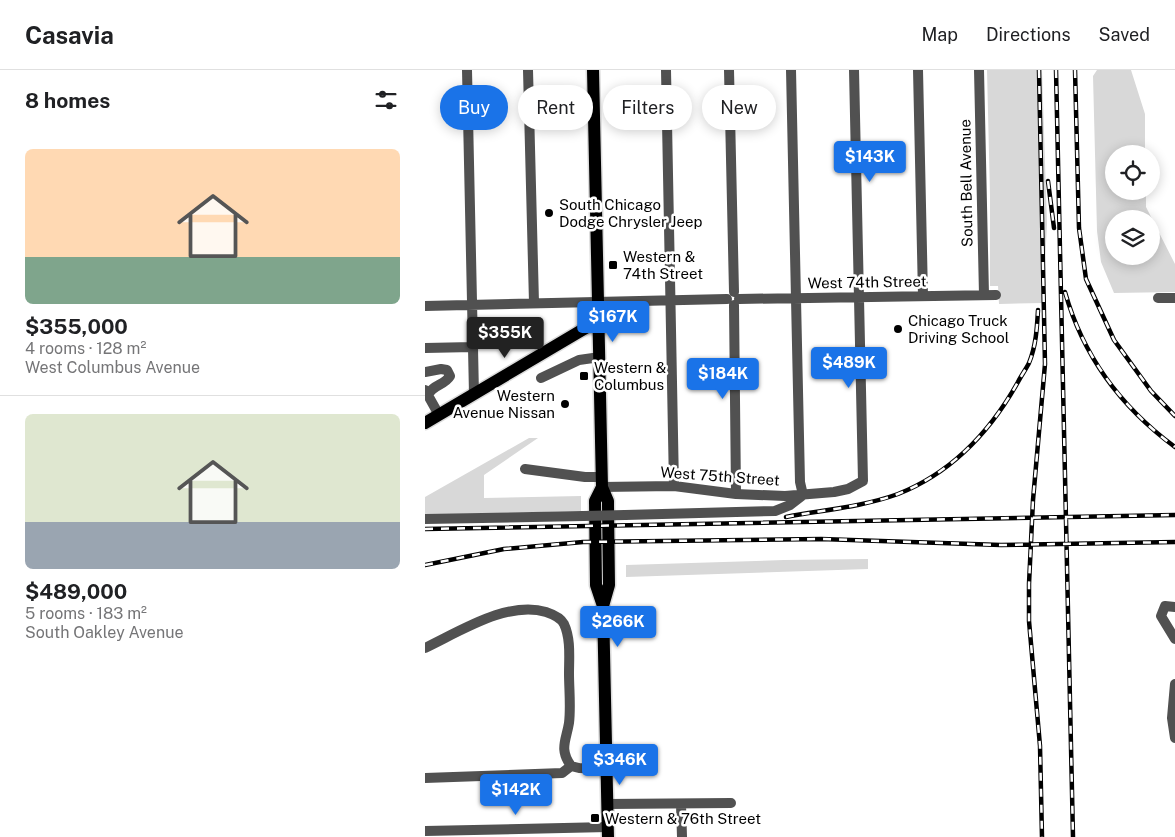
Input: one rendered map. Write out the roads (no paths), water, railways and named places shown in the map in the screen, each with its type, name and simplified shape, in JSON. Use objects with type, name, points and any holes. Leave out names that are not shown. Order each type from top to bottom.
[{"type":"main road","points":[[593,70],[601,482],[595,501],[596,585],[603,606],[608,832]]},
{"type":"main road","points":[[425,423],[599,320]]},
{"type":"street","points":[[467,70],[474,394]]},
{"type":"street","points":[[529,70],[534,303]]},
{"type":"street","points":[[666,70],[674,486]]},
{"type":"street","points":[[729,70],[736,494]]},
{"type":"street","points":[[425,520],[775,511],[790,505],[803,495],[800,482],[791,70]]},
{"type":"street","points":[[855,70],[859,297]]},
{"type":"street","points":[[918,70],[923,296]]},
{"type":"street","name":"South Bell Avenue","points":[[979,70],[984,295]]},
{"type":"street","name":"West 74th Street","points":[[425,306],[996,295]]},
{"type":"street","name":"West 75th Street","points":[[525,469],[585,477],[601,482],[674,486],[736,494],[785,496],[835,492],[848,489],[863,481],[859,297]]},
{"type":"street","points":[[1158,298],[1175,298]]},
{"type":"street","points":[[425,348],[473,347]]},
{"type":"street","points":[[541,378],[579,360],[600,356]]},
{"type":"street","points":[[425,372],[441,369],[447,370],[450,376],[448,380],[426,392],[439,414]]},
{"type":"street","points":[[1170,606],[1161,616],[1175,639]]},
{"type":"street","points":[[425,648],[502,612],[517,609],[538,610],[553,614],[564,623],[569,643],[569,722],[563,750],[566,759],[571,766],[579,768],[606,769]]},
{"type":"street","points":[[1175,684],[1172,718],[1175,738]]},
{"type":"street","points":[[425,778],[562,773],[571,766]]},
{"type":"street","points":[[607,804],[731,803]]},
{"type":"street","points":[[681,804],[682,837]]},
{"type":"street","points":[[425,831],[483,833],[608,832]]},
{"type":"railway","points":[[1039,70],[1045,364],[1033,500],[1029,621],[1040,746],[1042,837]]},
{"type":"railway","points":[[1056,70],[1073,837]]},
{"type":"railway","points":[[1075,70],[1079,228],[1086,279],[1114,340],[1151,391],[1175,416]]},
{"type":"railway","points":[[1048,181],[1054,228]]},
{"type":"railway","points":[[1065,292],[1082,338],[1107,379],[1138,415],[1175,447]]},
{"type":"railway","points":[[786,517],[856,505],[898,494],[935,475],[952,463],[982,434],[995,418],[1028,365],[1035,344],[1038,310]]},
{"type":"railway","points":[[425,529],[1175,515]]},
{"type":"railway","points":[[425,565],[504,549],[583,542],[821,539],[1001,545],[1175,542]]},
{"type":"place","name":"South Chicago Dodge Chrysler Jeep","points":[[549,213]]},
{"type":"place","name":"Western & 74th Street","points":[[613,265]]},
{"type":"place","name":"Chicago Truck Driving School","points":[[898,329]]},
{"type":"place","name":"Western & Columbus","points":[[584,376]]},
{"type":"place","name":"Western Avenue Nissan","points":[[565,404]]},
{"type":"place","name":"Western & 76th Street","points":[[595,818]]}]
